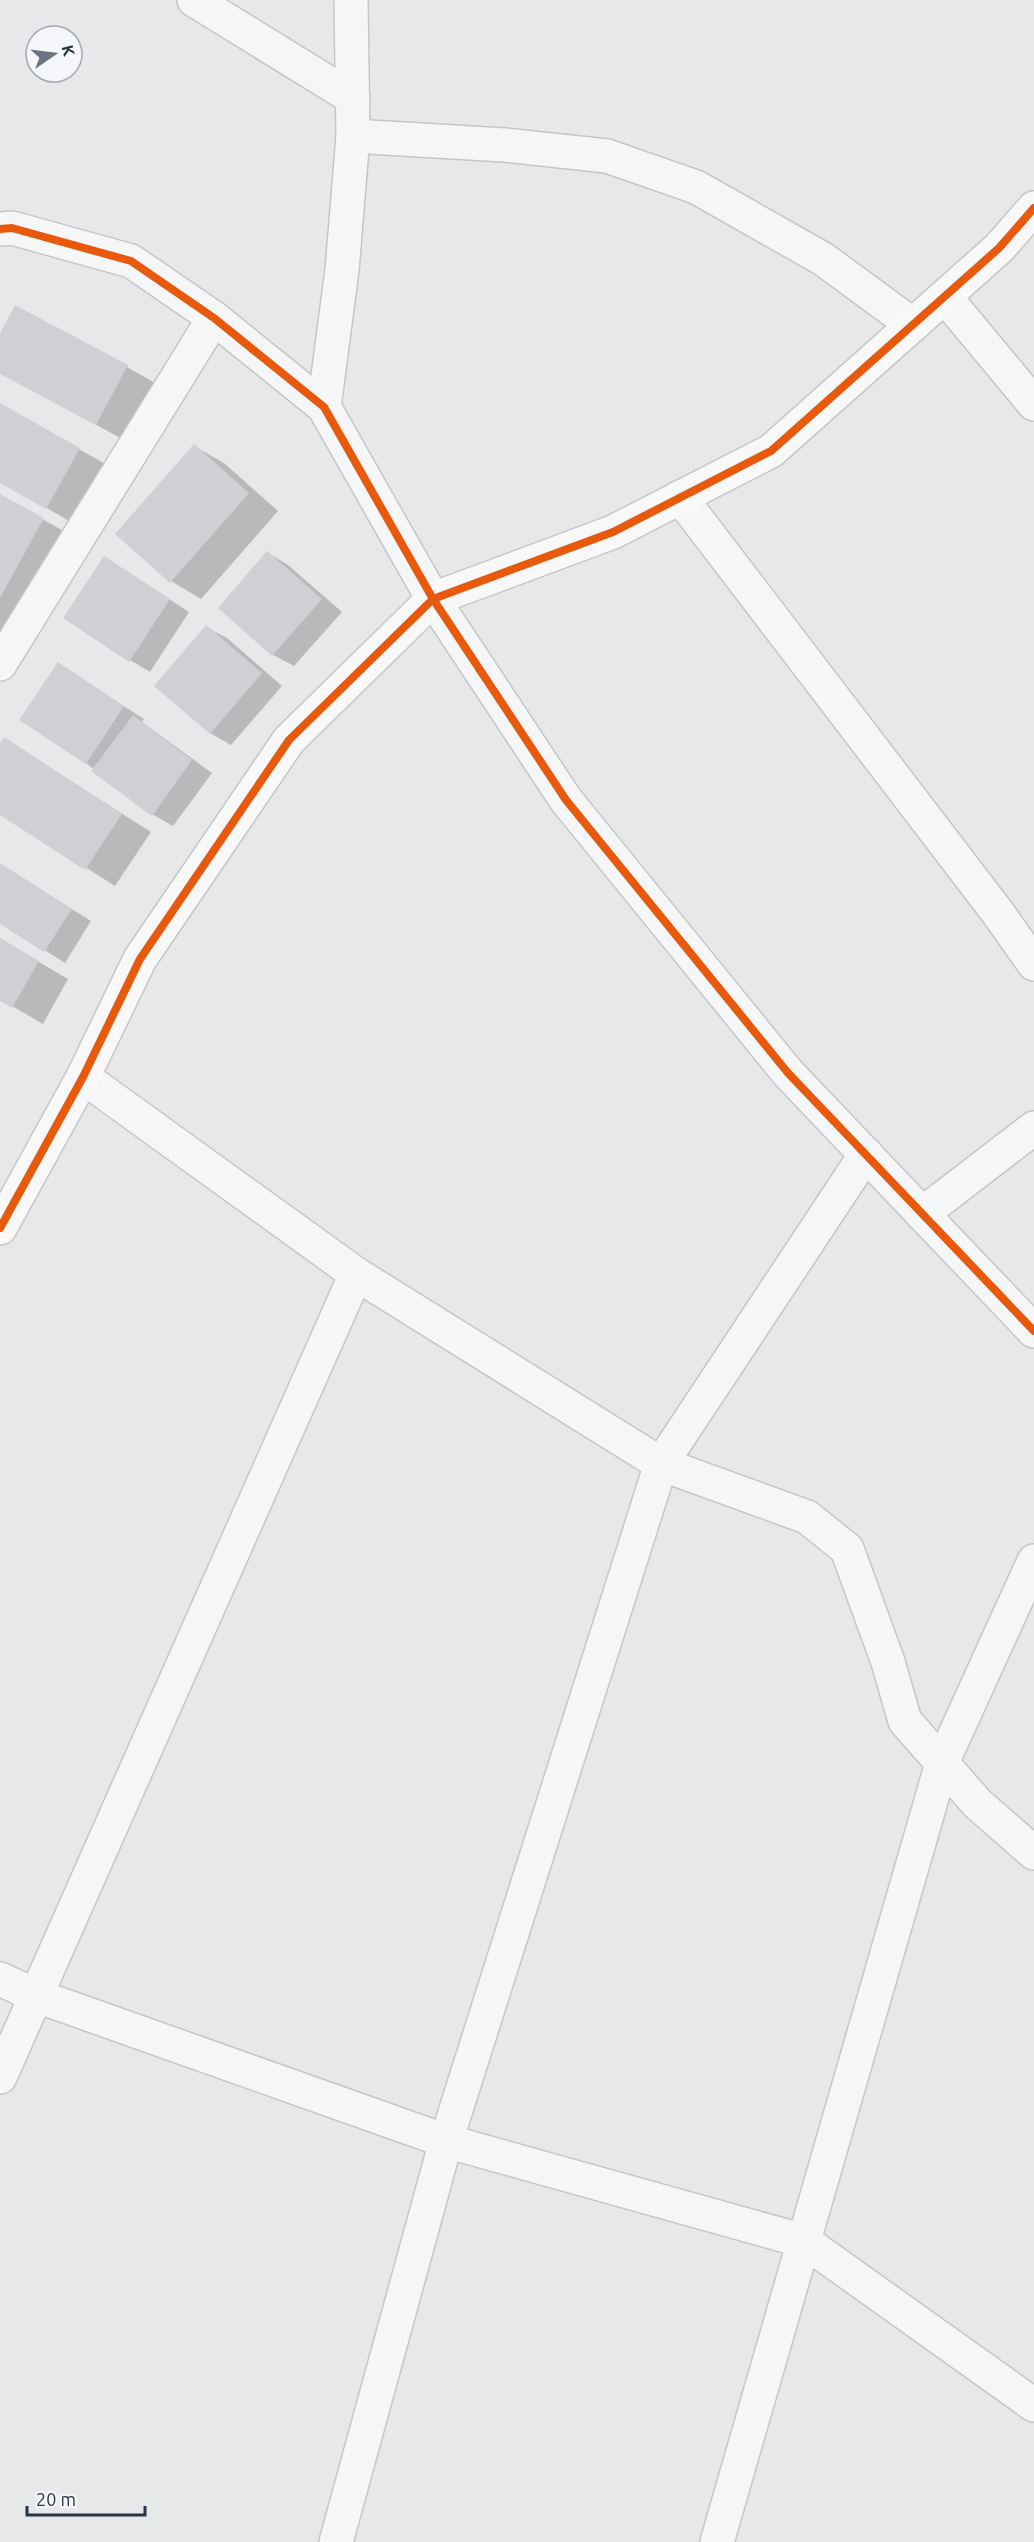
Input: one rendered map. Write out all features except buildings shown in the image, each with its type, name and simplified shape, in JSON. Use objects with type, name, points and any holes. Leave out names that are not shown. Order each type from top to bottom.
[{"type":"street","points":[[194,0],[353,98]]},
{"type":"street","points":[[324,407],[342,270],[352,136],[351,0]]},
{"type":"street","points":[[352,136],[504,144],[608,156],[696,187],[823,259],[913,325]]},
{"type":"street","points":[[0,1228],[83,1077],[140,959],[289,740],[433,599],[613,532],[771,450],[999,248],[1034,208]]},
{"type":"street","points":[[4,236],[131,261],[214,318],[324,407],[433,599],[566,800],[788,1073],[1034,1331]]},
{"type":"street","points":[[945,297],[1034,405]]},
{"type":"street","points":[[0,664],[214,318]]},
{"type":"street","points":[[680,497],[998,912],[1034,964]]},
{"type":"street","points":[[83,1077],[356,1274],[661,1464],[807,1517],[846,1550],[888,1662],[905,1721],[978,1804],[1034,1853]]},
{"type":"street","points":[[922,1214],[1034,1128]]},
{"type":"street","points":[[336,2542],[446,2141],[661,1464],[866,1154]]},
{"type":"street","points":[[0,2078],[356,1274]]},
{"type":"street","points":[[717,2542],[942,1763],[1034,1561]]},
{"type":"street","points":[[0,1979],[37,1996],[446,2141],[804,2241],[1034,2405]]},
{"type":"cycle path","points":[[0,1228],[83,1077],[140,959],[289,740],[433,599],[613,532],[771,451],[999,248],[1034,208]]},
{"type":"cycle path","points":[[0,229],[12,228],[131,261],[214,318],[324,407],[433,599],[566,800],[788,1073],[1034,1331]]}]
